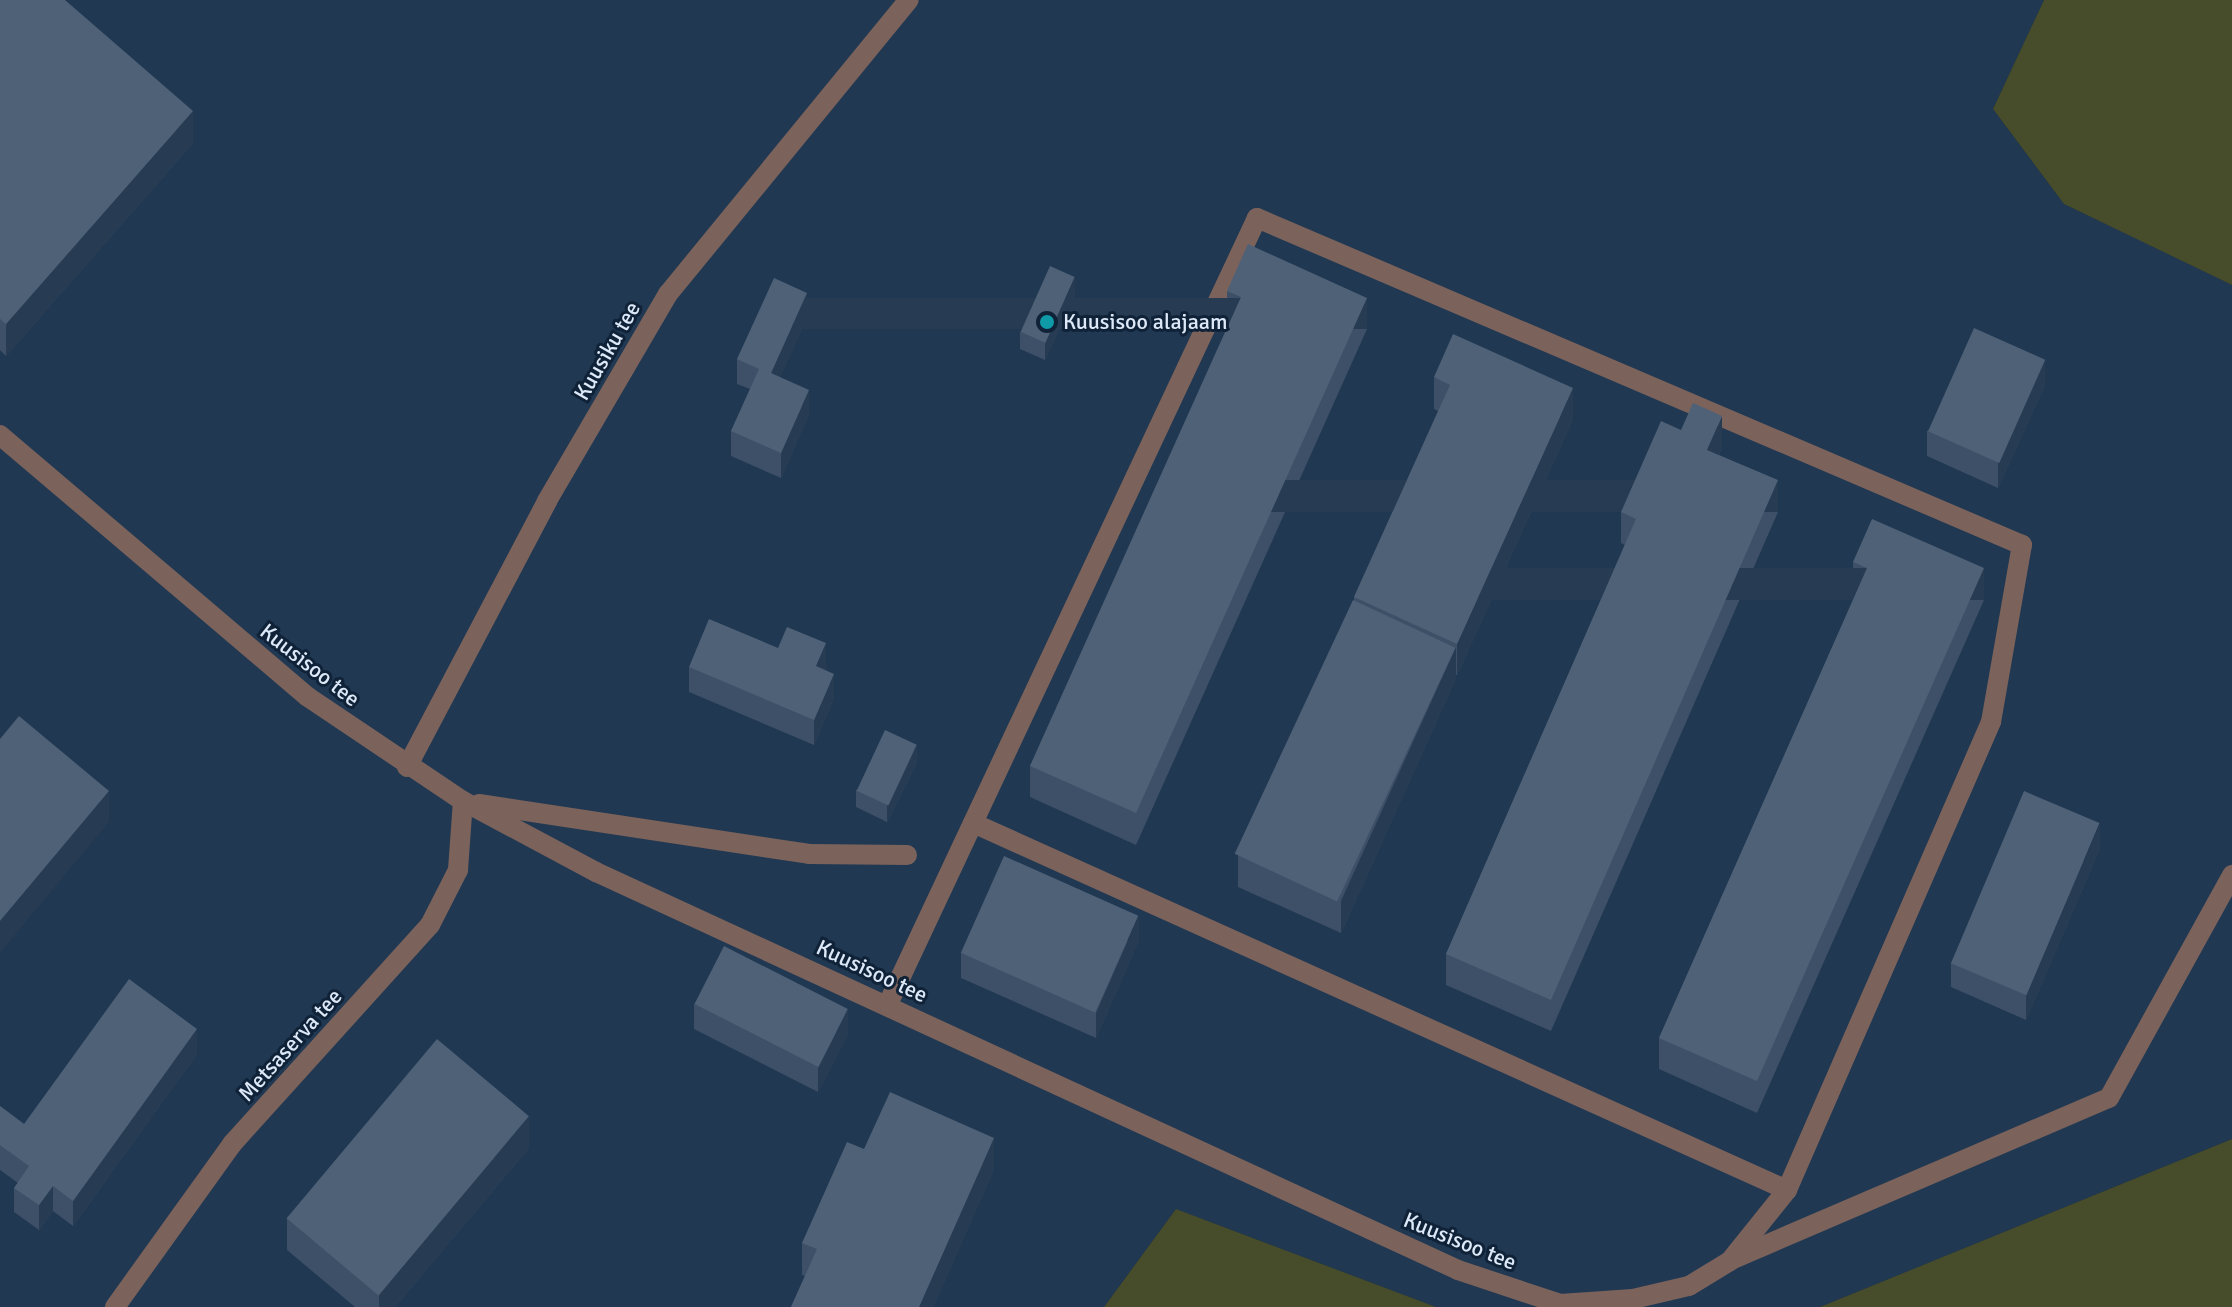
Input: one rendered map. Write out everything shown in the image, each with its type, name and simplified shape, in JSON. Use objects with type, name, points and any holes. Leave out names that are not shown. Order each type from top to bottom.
[{"type":"street","name":"Kuusiku tee","points":[[407,767],[547,501],[668,294],[909,0]]},
{"type":"street","name":"Kuusisoo tee","points":[[0,435],[308,697],[407,767],[463,801],[596,872],[888,1004],[1458,1270],[1560,1304],[1633,1299],[1689,1286],[1730,1261],[1787,1190],[1991,722],[2022,545],[1257,218],[973,823]]},
{"type":"street","points":[[463,801],[809,854],[907,855]]},
{"type":"street","name":"Metsaserva tee","points":[[115,1307],[232,1144],[430,925],[458,870],[463,801]]},
{"type":"street","points":[[888,1004],[973,823],[1787,1190]]},
{"type":"street","points":[[1730,1261],[2109,1098],[2232,875]]},
{"type":"shaded area","points":[[0,0],[2044,0],[1993,109],[2064,204],[2232,285],[2232,1139],[1820,1307],[1436,1307],[1176,1209],[1104,1307],[0,1307]]},
{"type":"green space","points":[[2044,0],[2232,0],[2232,285],[2064,204],[1993,109]]},
{"type":"green space","points":[[2232,1139],[2232,1307],[1820,1307]]},
{"type":"green space","points":[[1176,1209],[1436,1307],[1104,1307]]},
{"type":"building","points":[[0,0],[65,0],[193,111],[6,324],[0,319]]},
{"type":"building","points":[[1248,244],[1367,298],[1136,813],[1030,766],[1241,297],[1227,291]]},
{"type":"building","points":[[1050,266],[1075,277],[1045,343],[1021,332]]},
{"type":"building","points":[[774,278],[807,293],[771,373],[809,390],[781,453],[731,431],[759,369],[737,359]]},
{"type":"building","points":[[1974,328],[2045,360],[1999,463],[1928,431]]},
{"type":"building","points":[[1453,334],[1573,388],[1457,644],[1354,597],[1450,385],[1434,377]]},
{"type":"building","points":[[1693,403],[1722,416],[1707,450],[1778,480],[1551,1000],[1446,954],[1636,519],[1621,512],[1661,421],[1681,430]]},
{"type":"building","points":[[1872,519],[1984,568],[1757,1081],[1659,1038],[1867,568],[1853,562]]},
{"type":"building","points":[[1353,600],[1455,648],[1337,902],[1235,854]]},
{"type":"building","points":[[709,619],[778,648],[787,627],[826,643],[816,666],[834,674],[814,720],[689,667]]},
{"type":"building","points":[[19,716],[109,791],[0,921],[0,739]]},
{"type":"building","points":[[885,730],[917,745],[888,806],[857,791]]},
{"type":"building","points":[[2024,791],[2099,823],[2026,995],[1951,963]]},
{"type":"building","points":[[1004,856],[1138,916],[1095,1013],[961,953]]},
{"type":"building","points":[[724,946],[848,1009],[818,1067],[694,1004]]},
{"type":"building","points":[[129,979],[197,1029],[73,1201],[53,1186],[39,1205],[14,1188],[29,1166],[0,1145],[0,1106],[24,1124]]},
{"type":"building","points":[[437,1039],[529,1116],[379,1295],[287,1218]]},
{"type":"building","points":[[890,1092],[994,1138],[919,1307],[791,1307],[817,1249],[802,1243],[847,1142],[864,1149]]},
{"type":"place","name":"Kuusisoo alajaam","points":[[1047,322]]}]
